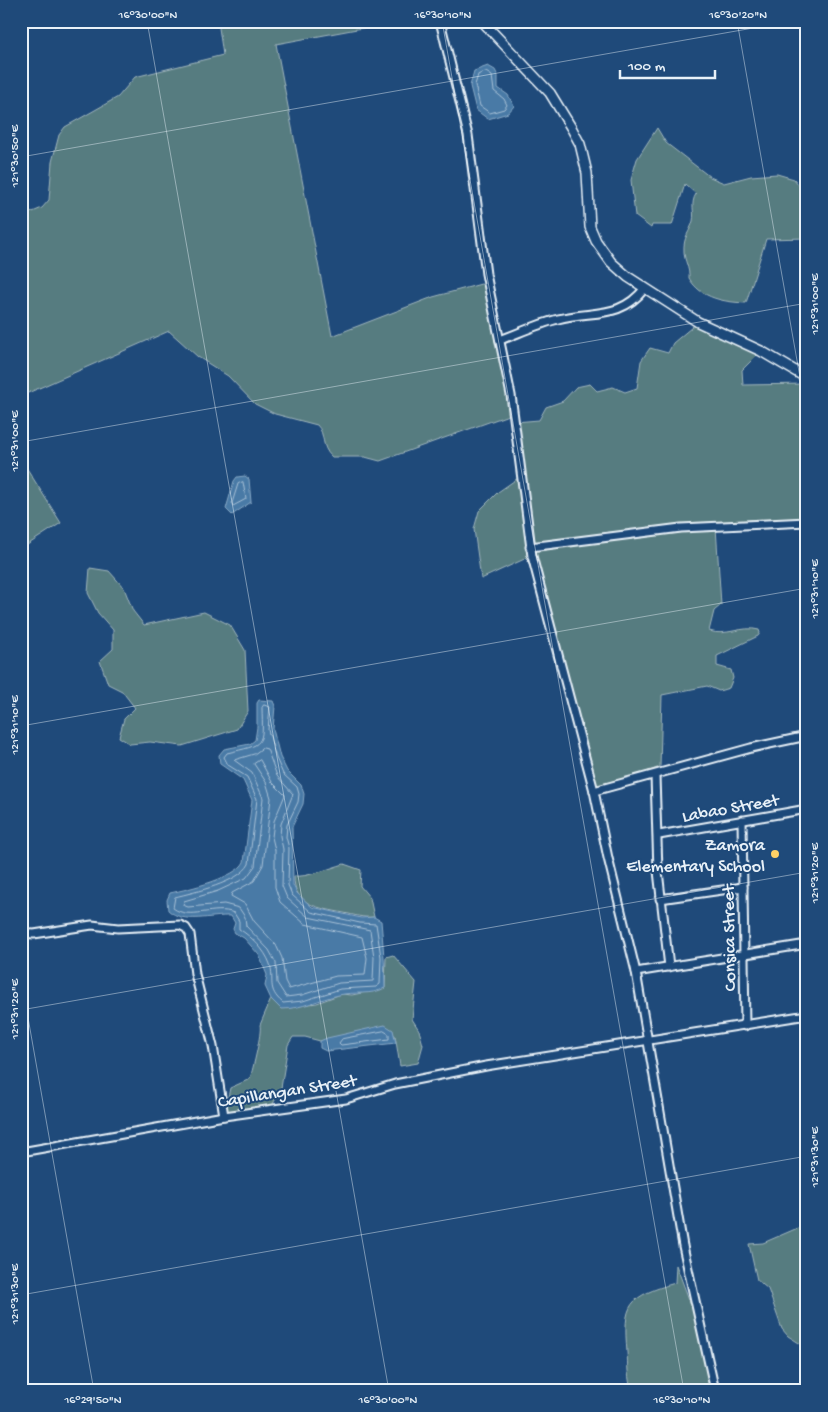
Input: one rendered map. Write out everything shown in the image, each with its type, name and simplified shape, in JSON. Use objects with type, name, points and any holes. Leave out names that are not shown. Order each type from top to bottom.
[{"type":"main road","points":[[482,21],[550,94],[572,128],[580,144],[587,173],[590,226],[596,241],[611,262],[628,277],[698,322],[761,351],[807,378]]},
{"type":"street","points":[[440,21],[468,135],[486,274],[511,395],[530,547],[538,584],[594,792],[636,972],[683,1246],[715,1391]]},
{"type":"street","points":[[500,340],[555,320],[610,312],[636,300],[645,288]]},
{"type":"street","points":[[530,547],[681,528],[807,522]]},
{"type":"street","points":[[594,792],[750,748],[807,736]]},
{"type":"street","points":[[655,776],[659,835],[658,871],[668,967]]},
{"type":"street","name":"Labao Street","points":[[659,835],[807,809]]},
{"type":"street","name":"Consica Street","points":[[742,820],[743,954],[746,1026]]},
{"type":"street","points":[[661,899],[743,887]]},
{"type":"street","points":[[21,933],[34,934],[92,924],[118,928],[180,925],[186,928],[190,934],[195,974],[213,1046],[224,1116]]},
{"type":"street","points":[[636,972],[807,944]]},
{"type":"street","name":"Capillangan Street","points":[[21,1152],[224,1116],[346,1098],[395,1084],[486,1066],[647,1042],[807,1015]]},
{"type":"green space","points":[[218,21],[400,21],[276,44],[332,336],[433,297],[481,284],[489,288],[514,413],[380,461],[365,457],[332,457],[326,449],[317,425],[275,414],[255,404],[228,376],[198,357],[169,331],[21,396],[21,217],[42,208],[49,200],[52,162],[59,135],[65,127],[118,97],[135,77],[223,55]]},
{"type":"green space","points":[[657,128],[666,143],[710,177],[724,183],[751,176],[777,174],[794,179],[807,195],[807,238],[766,239],[746,303],[730,302],[707,295],[700,291],[689,278],[684,246],[693,221],[693,201],[696,194],[685,184],[672,225],[652,225],[651,228],[635,216],[631,180],[637,159]]},
{"type":"green space","points":[[698,322],[761,351],[742,370],[743,385],[807,384],[807,523],[716,527],[721,605],[714,611],[709,631],[722,633],[753,629],[759,630],[760,633],[758,636],[717,656],[717,666],[731,670],[733,678],[729,688],[719,691],[707,686],[662,695],[660,767],[594,791],[531,556],[481,579],[474,529],[479,511],[498,492],[521,476],[515,422],[539,420],[546,407],[563,401],[576,387],[590,384],[597,391],[613,387],[625,392],[637,388],[641,361],[650,348],[668,353],[673,343]]},
{"type":"green space","points":[[21,459],[61,523],[21,549]]},
{"type":"green space","points":[[90,568],[109,571],[124,588],[133,611],[144,625],[204,612],[230,625],[245,650],[248,711],[237,729],[182,746],[150,742],[130,744],[119,737],[124,719],[135,708],[122,691],[108,684],[100,661],[113,649],[113,630],[98,613],[88,593]]},
{"type":"green space","points":[[344,864],[361,870],[360,886],[370,898],[374,917],[359,916],[317,907],[303,900],[298,894],[294,876],[311,874]]},
{"type":"green space","points":[[393,955],[416,982],[412,1019],[419,1030],[423,1045],[418,1063],[400,1066],[395,1035],[371,1029],[320,1041],[305,1037],[293,1037],[288,1045],[281,1088],[271,1108],[224,1116],[230,1088],[250,1079],[259,1043],[260,1025],[271,999],[281,1008],[317,1003],[341,994],[352,995],[385,988],[386,957]]},
{"type":"green space","points":[[807,1224],[807,1348],[788,1336],[782,1329],[768,1289],[757,1280],[749,1244],[763,1243]]},
{"type":"green space","points":[[676,1265],[701,1331],[715,1391],[632,1391],[628,1376],[626,1323],[628,1312],[638,1298],[675,1283]]},
{"type":"water","points":[[488,66],[495,70],[498,76],[498,88],[508,95],[514,106],[508,113],[488,119],[476,110],[470,86],[474,71]]},
{"type":"water","points":[[245,476],[249,479],[251,502],[232,515],[226,509],[234,481],[237,477]]},
{"type":"water","points":[[259,700],[273,701],[275,706],[273,729],[280,757],[287,771],[301,785],[304,794],[303,804],[292,827],[293,885],[297,893],[312,907],[361,918],[374,917],[381,921],[385,988],[368,993],[339,995],[289,1009],[281,1009],[271,999],[265,986],[267,975],[259,955],[244,938],[235,933],[233,929],[235,923],[231,916],[190,918],[174,915],[168,910],[167,900],[170,893],[200,886],[222,878],[239,868],[244,862],[252,800],[243,780],[220,764],[219,755],[224,749],[250,744],[255,740],[257,703]]},
{"type":"water","points":[[385,1025],[393,1030],[396,1043],[326,1051],[320,1048],[320,1041],[327,1038]]},
{"type":"place","name":"Zamora Elementary School","points":[[775,854]]}]
